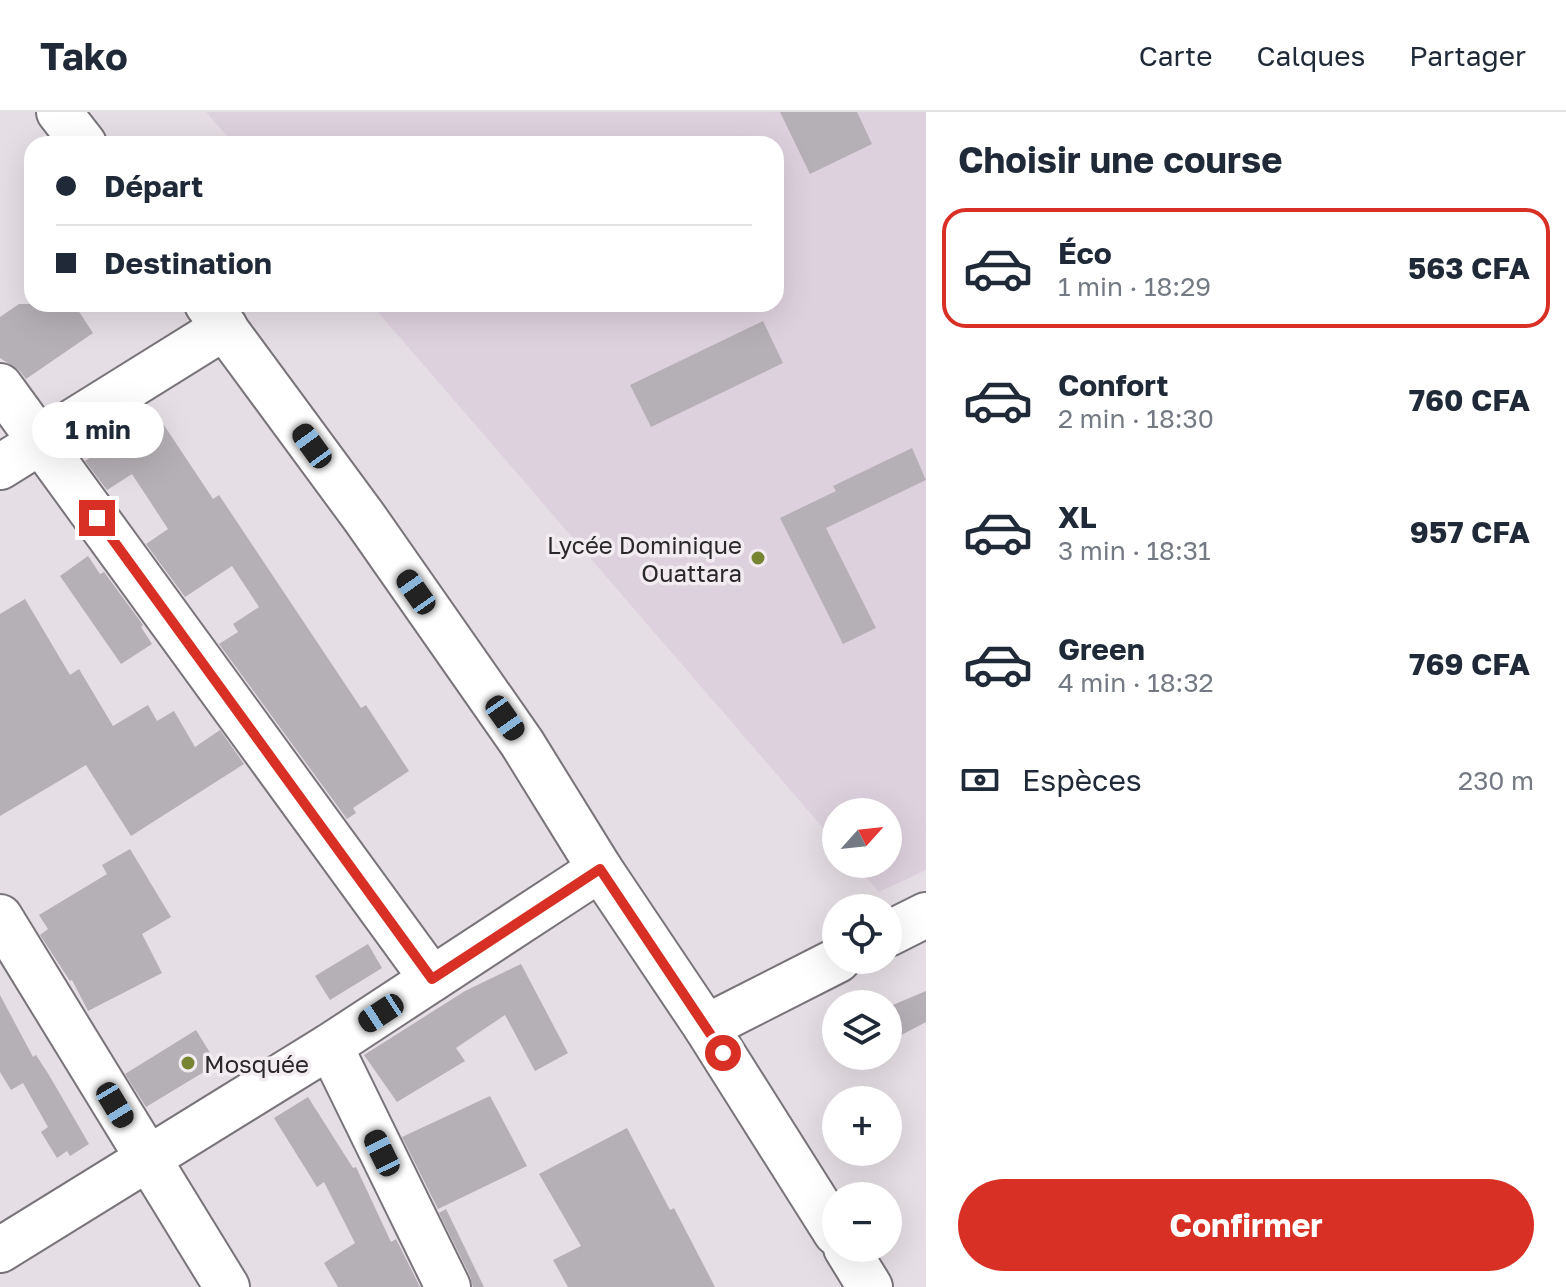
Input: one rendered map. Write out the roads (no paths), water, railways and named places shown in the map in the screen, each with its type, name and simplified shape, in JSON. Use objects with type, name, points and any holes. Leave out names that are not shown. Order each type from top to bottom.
[{"type":"street","points":[[59,112],[78,136]]},
{"type":"street","points":[[0,467],[216,315],[364,517],[522,743],[822,1211]]},
{"type":"street","points":[[0,386],[432,979]]},
{"type":"street","points":[[0,1250],[330,1046],[600,869]]},
{"type":"street","points":[[902,927],[926,915]]},
{"type":"street","points":[[0,917],[227,1287]]},
{"type":"street","points":[[706,1027],[822,968]]},
{"type":"street","points":[[330,1046],[448,1287]]},
{"type":"street","points":[[855,1262],[870,1287]]},
{"type":"place","name":"Lycée Dominique Ouattara","points":[[758,558]]},
{"type":"place","name":"Mosquée","points":[[188,1063]]}]
